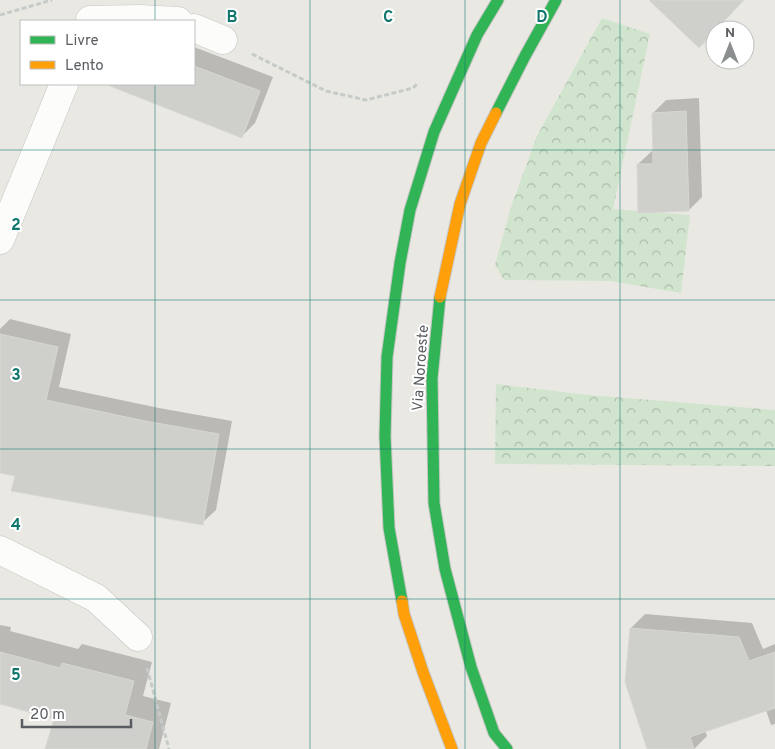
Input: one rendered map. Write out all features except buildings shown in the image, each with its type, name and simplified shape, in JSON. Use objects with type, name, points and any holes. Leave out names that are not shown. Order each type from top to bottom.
[{"type":"main road","name":"Via Noroeste","points":[[452,749],[423,672],[404,614],[389,528],[385,436],[388,357],[400,263],[410,210],[434,132],[478,35],[498,0]]},
{"type":"main road","name":"Via Noroeste","points":[[507,749],[494,733],[488,718],[471,667],[445,569],[434,503],[432,378],[441,290],[460,204],[481,143],[524,56],[556,0]]},
{"type":"street","points":[[93,14],[165,20]]},
{"type":"street","points":[[195,28],[222,40]]},
{"type":"street","points":[[0,240],[64,85]]},
{"type":"street","points":[[0,550],[96,598],[138,637]]},
{"type":"path","points":[[0,15],[52,0]]},
{"type":"path","points":[[222,40],[326,91],[366,100],[413,88],[420,82]]},
{"type":"path","points":[[138,637],[170,749]]},
{"type":"green space","points":[[602,18],[650,34],[613,209],[690,215],[681,293],[610,281],[504,280],[495,265],[511,207],[537,136]]},
{"type":"green space","points":[[496,384],[588,395],[775,410],[775,466],[495,464]]},
{"type":"traffic: fast","points":[[402,601],[389,528],[385,436],[387,357],[400,263],[410,210],[434,132],[477,35],[498,0]]},
{"type":"traffic: fast","points":[[496,113],[556,0]]},
{"type":"traffic: fast","points":[[440,297],[432,378],[434,503],[445,569],[471,667],[494,733],[507,749]]},
{"type":"traffic: slow","points":[[440,297],[460,204],[481,143],[496,113]]},
{"type":"traffic: slow","points":[[402,601],[404,614],[423,672],[452,749]]}]
